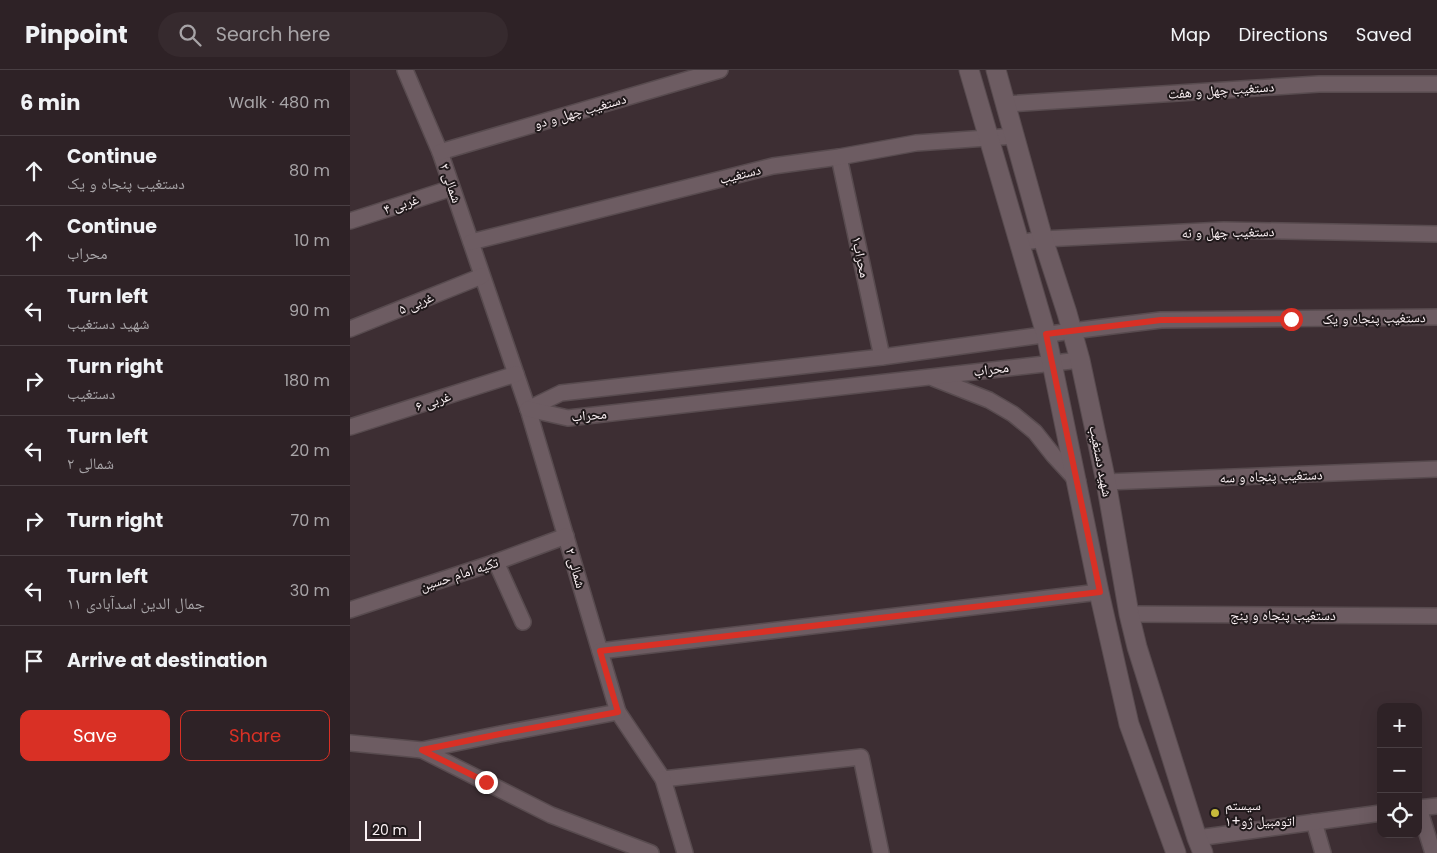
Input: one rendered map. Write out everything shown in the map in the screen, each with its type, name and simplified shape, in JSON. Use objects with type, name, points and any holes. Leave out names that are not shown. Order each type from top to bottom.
[{"type":"street","name":"۲ شمالی","points":[[405,70],[440,152],[528,409],[618,712],[663,779],[685,853]]},
{"type":"street","name":"دستغیب چهل و دو","points":[[440,152],[720,70]]},
{"type":"street","name":"شهید دستغیب","points":[[969,70],[1046,334],[1129,724],[1176,853]]},
{"type":"street","name":"شهید دستغیب","points":[[996,70],[1043,240],[1080,360],[1106,482],[1129,614],[1137,647],[1200,846]]},
{"type":"street","name":"دستغیب چهل و هفت","points":[[1006,104],[1319,84],[1437,84]]},
{"type":"street","name":"دستغیب","points":[[471,242],[773,166],[839,157],[916,143],[1015,136]]},
{"type":"street","name":"محراب۱","points":[[839,157],[882,357]]},
{"type":"street","name":"غربی ۴","points":[[350,221],[452,188]]},
{"type":"street","name":"دستغیب چهل و نه","points":[[1019,243],[1224,230],[1437,234]]},
{"type":"street","name":"غربی ۵","points":[[350,329],[482,276]]},
{"type":"street","name":"دستغیب پنجاه و یک","points":[[1072,331],[1161,320],[1437,317]]},
{"type":"street","name":"محراب","points":[[528,409],[560,393],[882,357],[1072,331]]},
{"type":"street","name":"محراب","points":[[528,409],[568,418],[1080,360]]},
{"type":"street","name":"غربی ۶","points":[[350,427],[516,374]]},
{"type":"street","points":[[930,376],[989,400],[1013,414],[1035,432],[1078,483]]},
{"type":"street","name":"دستغیب پنجاه و سه","points":[[1106,482],[1437,470]]},
{"type":"street","name":"تکیه امام حسین","points":[[350,610],[496,562],[566,536]]},
{"type":"street","points":[[496,562],[523,622]]},
{"type":"street","points":[[600,651],[1100,592]]},
{"type":"street","name":"دستغیب پنجاه و پنج","points":[[1129,614],[1437,616]]},
{"type":"street","points":[[350,743],[422,750],[618,712]]},
{"type":"street","points":[[422,750],[550,815],[651,853]]},
{"type":"street","points":[[663,779],[861,757],[881,853]]},
{"type":"street","points":[[1422,808],[1437,806]]},
{"type":"street","points":[[1200,846],[1314,822],[1377,814]]},
{"type":"street","points":[[1422,818],[1433,853]]},
{"type":"street","points":[[1314,822],[1323,853]]},
{"type":"place","name":"سیستم اتومبیل ژو+۱","points":[[1215,813]]},
{"type":"route","points":[[486,782],[422,750],[618,712],[600,651],[1100,592],[1046,334],[1161,320],[1291,319]]}]
